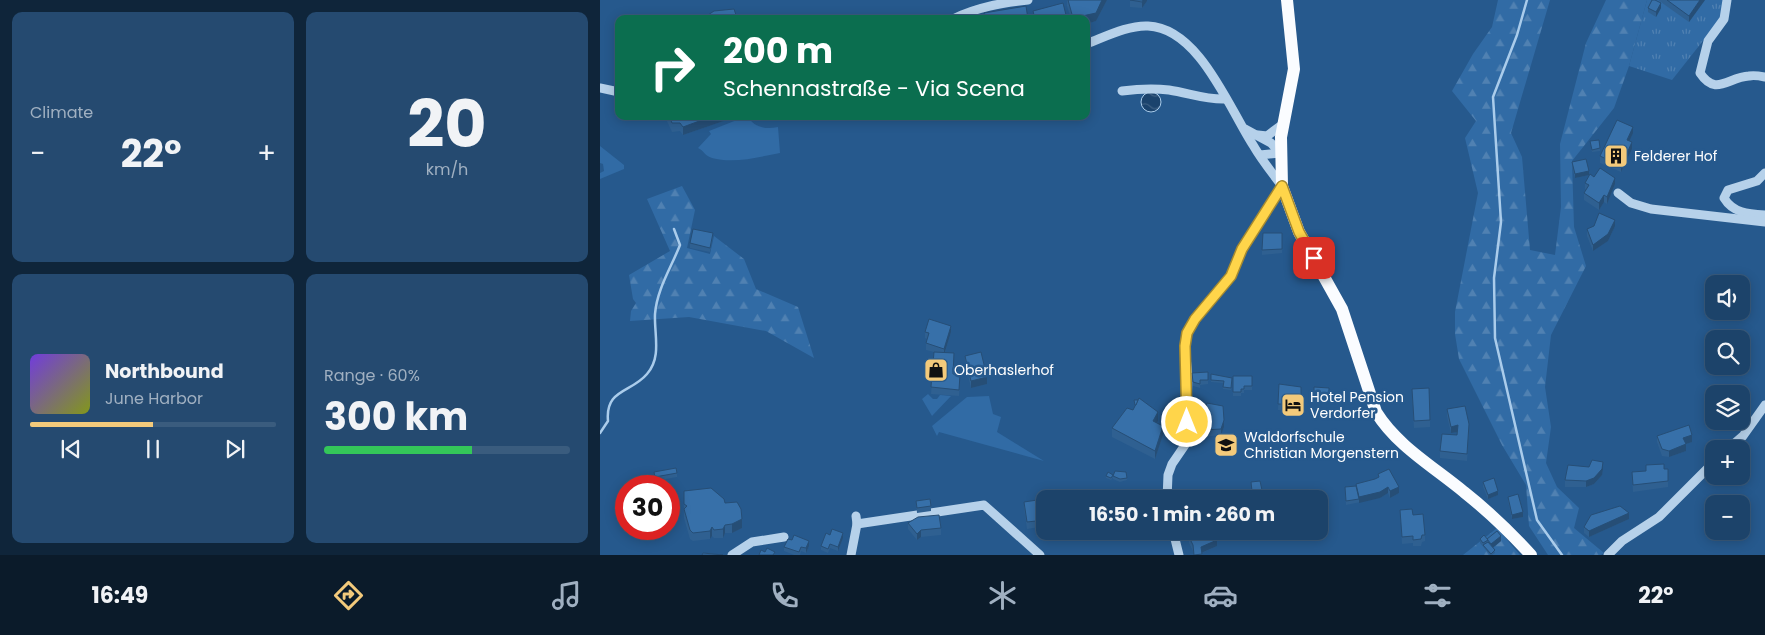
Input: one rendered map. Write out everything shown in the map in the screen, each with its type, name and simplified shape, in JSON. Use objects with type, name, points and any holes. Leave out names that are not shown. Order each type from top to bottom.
[{"type":"main road","points":[[1287,0],[1294,69],[1280,154],[1282,186],[1299,232],[1342,309],[1370,396],[1385,427],[1508,529],[1531,555]]},
{"type":"street","points":[[962,15],[994,4],[1028,0]]},
{"type":"street","points":[[1727,0],[1724,19],[1708,41],[1700,73],[1706,82],[1716,86],[1748,76],[1765,77]]},
{"type":"street","points":[[1090,43],[1132,28],[1146,26],[1159,27],[1176,34],[1190,47],[1282,186],[1242,249],[1231,276],[1195,319],[1187,333],[1185,346],[1188,377],[1186,434],[1184,445],[1172,464],[1168,475],[1167,490]]},
{"type":"street","points":[[600,88],[615,91]]},
{"type":"street","points":[[1122,91],[1138,88],[1169,90],[1214,100],[1226,99]]},
{"type":"street","points":[[1254,135],[1267,136],[1285,122]]},
{"type":"street","points":[[1245,129],[1271,143],[1280,154]]},
{"type":"street","points":[[1260,155],[1280,154]]},
{"type":"street","points":[[1765,173],[1758,181],[1728,190],[1724,198],[1730,207],[1746,214],[1765,215]]},
{"type":"street","points":[[1618,193],[1631,203],[1651,208],[1765,222]]},
{"type":"street","points":[[1738,440],[1765,405]]},
{"type":"street","points":[[1608,555],[1622,541],[1658,517],[1705,471]]},
{"type":"street","points":[[851,555],[856,520],[984,505],[1040,555]]},
{"type":"street","points":[[732,555],[752,542],[784,538]]},
{"type":"street","points":[[1175,540],[1179,555]]},
{"type":"green space","points":[[1498,0],[1550,0],[1511,133],[1522,157],[1530,250],[1555,255],[1561,207],[1560,144],[1586,43],[1606,0],[1647,0],[1629,66],[1614,108],[1572,161],[1574,227],[1586,266],[1551,335],[1545,387],[1551,427],[1546,463],[1557,487],[1579,508],[1574,528],[1604,553],[1601,555],[1548,555],[1529,526],[1526,485],[1502,445],[1459,359],[1455,334],[1455,312],[1478,193],[1465,138],[1476,121],[1452,91],[1473,54],[1492,27]]},
{"type":"green space","points":[[1647,0],[1723,0],[1721,18],[1672,80],[1629,66]]},
{"type":"green space","points":[[737,120],[750,120],[760,127],[778,127],[780,153],[746,159],[720,160],[712,158],[698,148],[711,134],[709,131]]},
{"type":"green space","points":[[600,146],[624,165],[624,169],[600,179],[600,173],[604,171],[603,164],[600,163]]},
{"type":"green space","points":[[682,186],[695,210],[687,248],[710,254],[714,236],[744,259],[756,289],[798,307],[814,358],[766,331],[689,317],[630,321],[631,311],[636,303],[633,299],[629,275],[670,251],[647,199]]},
{"type":"green space","points":[[928,394],[933,399],[937,399],[940,395],[951,396],[932,416],[922,399]]},
{"type":"green space","points":[[989,396],[993,414],[1001,417],[997,432],[1044,461],[939,432],[937,436],[932,426],[967,397]]},
{"type":"green space","points":[[1497,528],[1520,555],[1463,555]]},
{"type":"water","points":[[1151,92],[1158,95],[1161,102],[1158,109],[1151,112],[1144,109],[1141,102],[1144,95]]},
{"type":"building","points":[[1068,0],[1102,0],[1096,13],[1072,15]]},
{"type":"building","points":[[1652,0],[1661,3],[1656,12],[1648,8]]},
{"type":"building","points":[[1667,0],[1700,0],[1689,16]]},
{"type":"building","points":[[1063,3],[1066,15],[1034,15],[1033,11]]},
{"type":"building","points":[[1026,6],[1027,15],[984,15],[984,13]]},
{"type":"building","points":[[734,9],[736,15],[708,15],[714,11]]},
{"type":"building","points":[[671,120],[702,120],[683,127],[680,123],[672,123]]},
{"type":"building","name":"Felderer Hof","points":[[1617,120],[1633,127],[1627,140],[1632,142],[1621,166],[1600,156]]},
{"type":"building","points":[[1599,140],[1600,148],[1592,150],[1590,141]]},
{"type":"building","points":[[1586,159],[1589,171],[1575,174],[1572,162]]},
{"type":"building","points":[[1600,168],[1615,178],[1607,197],[1604,195],[1599,203],[1584,193],[1589,185],[1585,183],[1590,174],[1594,177]]},
{"type":"building","points":[[1599,213],[1615,220],[1608,234],[1593,245],[1587,229],[1594,226]]},
{"type":"building","points":[[693,229],[713,233],[710,248],[690,243]]},
{"type":"building","points":[[1263,233],[1282,233],[1282,249],[1262,250]]},
{"type":"building","points":[[929,319],[951,326],[944,349],[926,343],[929,333],[925,332]]},
{"type":"building","points":[[934,352],[954,353],[953,374],[960,374],[959,390],[931,387]]},
{"type":"building","points":[[981,352],[987,377],[971,381],[965,356]]},
{"type":"building","points":[[1208,372],[1208,380],[1200,380],[1200,384],[1193,382],[1192,373]]},
{"type":"building","points":[[1211,374],[1232,378],[1231,388],[1223,387],[1224,381],[1211,380]]},
{"type":"building","points":[[1233,376],[1252,376],[1252,386],[1244,386],[1241,392],[1233,392]]},
{"type":"building","points":[[1279,384],[1301,387],[1301,404],[1278,404]]},
{"type":"building","points":[[1314,387],[1329,388],[1329,394],[1314,394]]},
{"type":"building","points":[[1429,388],[1430,420],[1414,421],[1412,389]]},
{"type":"building","points":[[1139,398],[1158,412],[1153,421],[1163,426],[1155,451],[1112,428],[1127,408],[1133,410]]},
{"type":"building","points":[[1207,403],[1223,406],[1224,420],[1221,429],[1203,430],[1204,406]]},
{"type":"building","points":[[1465,406],[1469,424],[1467,454],[1440,451],[1442,434],[1457,435],[1458,425],[1451,427],[1447,409]]},
{"type":"building","points":[[1689,425],[1692,435],[1683,438],[1686,444],[1669,451],[1662,449],[1657,436]]},
{"type":"building","points":[[1592,460],[1603,462],[1602,469],[1594,478],[1586,481],[1565,480],[1568,465],[1589,467]]},
{"type":"building","points":[[1664,464],[1664,469],[1668,469],[1668,481],[1633,485],[1632,472],[1646,471],[1646,465]]},
{"type":"building","points":[[676,468],[677,473],[655,475],[654,472]]},
{"type":"building","points":[[1389,469],[1399,487],[1390,491],[1388,487],[1380,492],[1359,497],[1356,484],[1375,479],[1379,477],[1378,474]]},
{"type":"building","points":[[1115,471],[1126,472],[1127,478],[1120,479],[1113,476]]},
{"type":"building","points":[[1108,472],[1113,475],[1111,478],[1106,476]]},
{"type":"building","points":[[1494,478],[1498,491],[1488,495],[1483,482]]},
{"type":"building","points":[[1260,481],[1262,490],[1252,490],[1251,482]]},
{"type":"building","points":[[1356,486],[1359,499],[1346,501],[1345,487]]},
{"type":"building","points":[[711,488],[724,499],[725,503],[737,502],[741,509],[742,519],[725,525],[723,529],[714,530],[712,527],[710,531],[693,533],[690,530],[684,509],[687,506],[684,504],[684,491]]},
{"type":"building","points":[[1518,494],[1523,512],[1512,515],[1508,497]]},
{"type":"building","points":[[930,499],[931,506],[917,508],[916,501]]},
{"type":"building","points":[[1036,500],[1036,521],[1027,522],[1024,502]]},
{"type":"building","points":[[1620,506],[1629,513],[1589,531],[1584,527],[1591,515]]},
{"type":"building","points":[[1412,509],[1413,515],[1423,514],[1425,535],[1422,535],[1421,539],[1413,540],[1413,536],[1402,537],[1400,510]]},
{"type":"building","points":[[939,515],[941,528],[921,530],[917,534],[908,523],[918,517]]},
{"type":"building","points":[[832,529],[843,533],[838,547],[830,544],[828,549],[821,546],[826,533],[830,535]]},
{"type":"building","points":[[1497,531],[1501,536],[1491,544],[1487,539]]},
{"type":"building","points":[[794,535],[809,541],[806,548],[801,547],[799,552],[784,547],[788,539],[792,540]]},
{"type":"building","points":[[1484,535],[1488,540],[1483,543],[1480,539]]},
{"type":"building","points":[[1190,540],[1217,540],[1201,547],[1202,554],[1194,555]]},
{"type":"building","points":[[1488,542],[1495,550],[1491,554],[1483,545]]},
{"type":"building","points":[[767,548],[775,552],[773,555],[759,555],[761,550],[765,552]]},
{"type":"building","points":[[703,553],[723,555],[702,555]]},
{"type":"waterway","points":[[1527,0],[1517,35],[1493,97],[1501,222],[1494,278],[1495,338],[1537,520],[1562,555]]},
{"type":"waterway","points":[[600,433],[608,421],[608,411],[615,397],[641,380],[652,367],[656,353],[655,314],[658,296],[680,245],[674,229]]},
{"type":"place","name":"Felderer Hof","points":[[1616,156]]},
{"type":"place","name":"Oberhaslerhof","points":[[936,370]]},
{"type":"place","name":"Hotel Pension Verdorfer","points":[[1293,405]]},
{"type":"place","name":"Waldorfschule Christian Morgenstern","points":[[1226,445]]},
{"type":"route","points":[[1187,422],[1188,377],[1185,346],[1187,333],[1195,319],[1231,276],[1242,249],[1282,186],[1286,202],[1299,232],[1314,258]]}]
